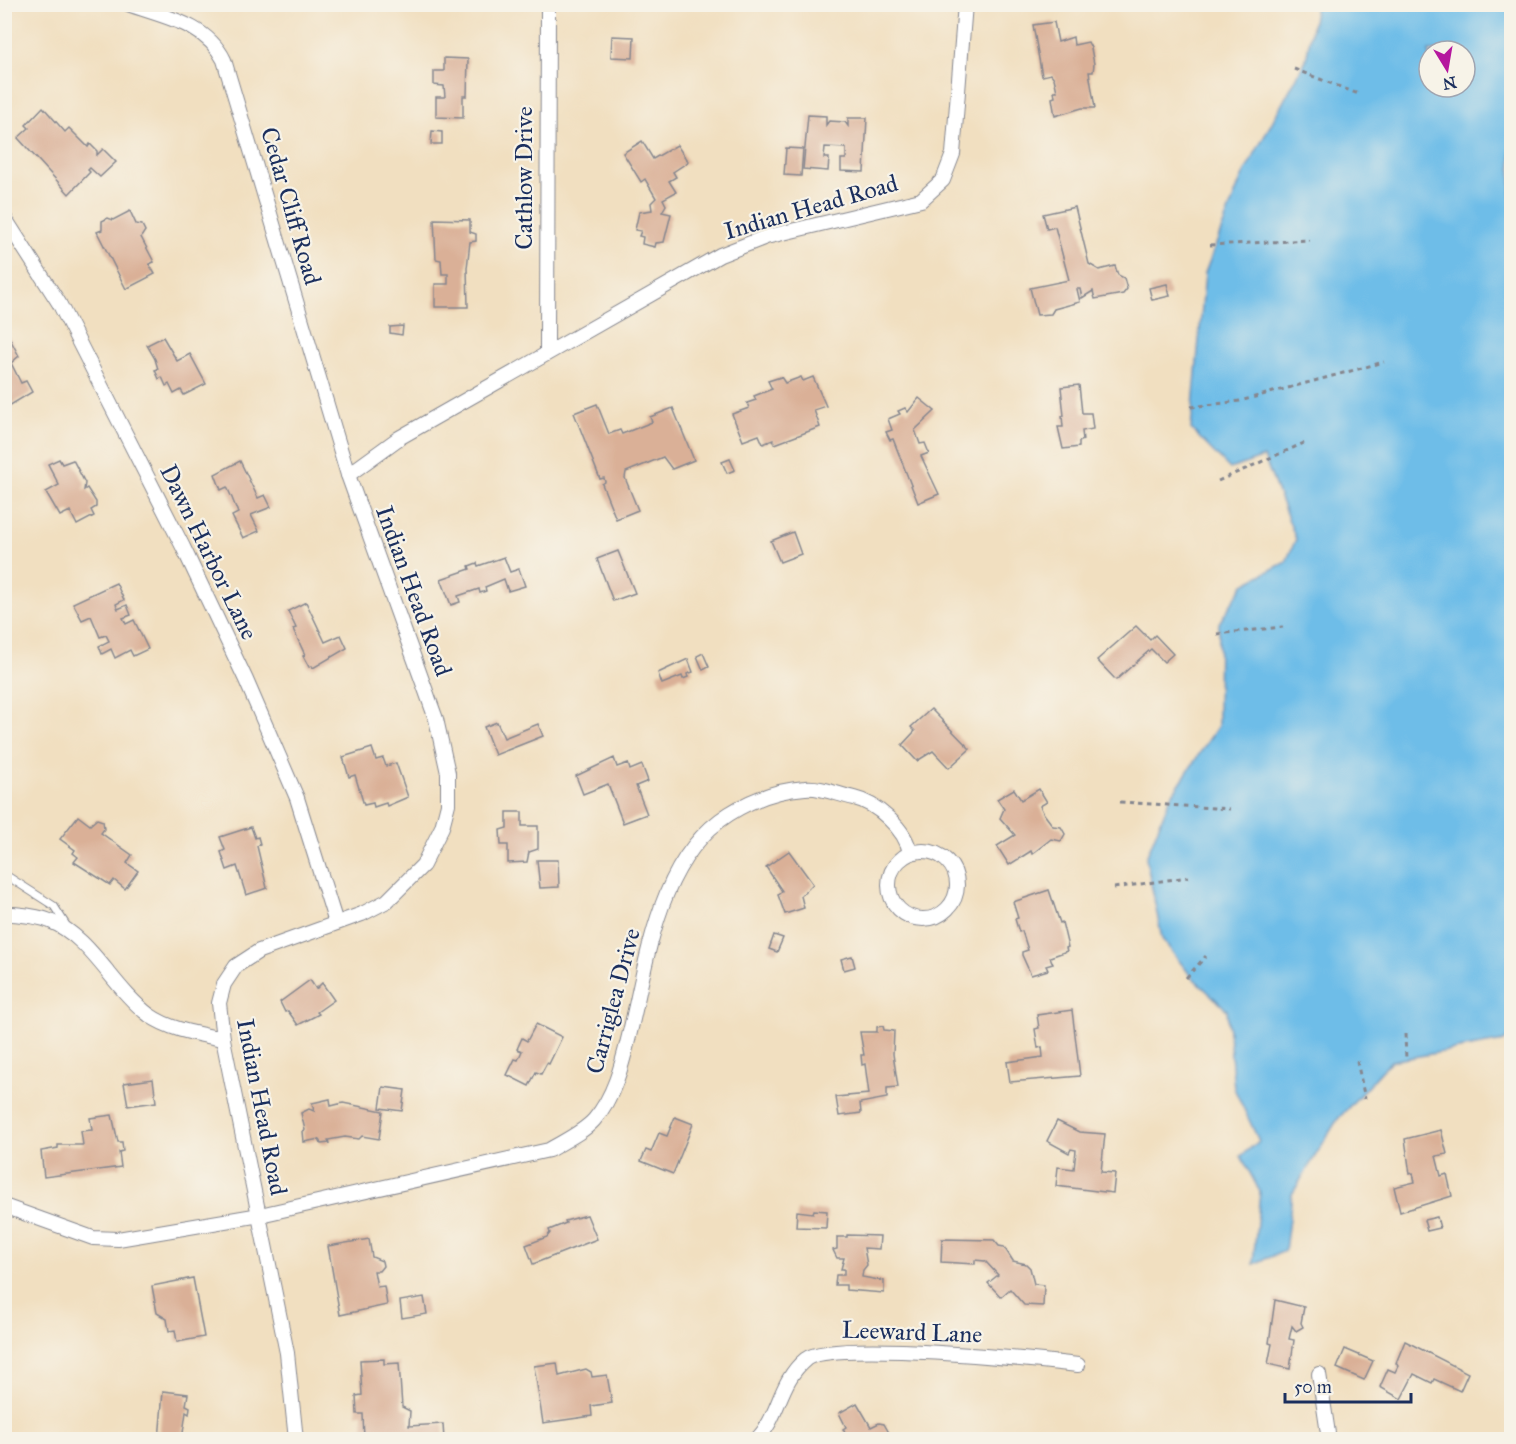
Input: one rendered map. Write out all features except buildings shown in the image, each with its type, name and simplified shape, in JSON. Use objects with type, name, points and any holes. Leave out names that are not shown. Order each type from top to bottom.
[{"type":"street","name":"Cedar Cliff Road","points":[[128,4],[192,26],[218,48],[224,60],[348,475]]},
{"type":"street","name":"Cathlow Drive","points":[[548,4],[548,352]]},
{"type":"street","name":"Indian Head Road","points":[[296,1440],[287,1353],[223,1039],[219,1003],[224,984],[236,966],[259,951],[336,923],[387,901],[423,865],[433,848],[448,804],[448,773],[436,719],[348,475],[399,438],[720,255],[766,237],[921,200],[943,180],[953,154],[965,4]]},
{"type":"street","name":"Dawn Harbor Lane","points":[[4,217],[59,303],[183,547],[246,680],[297,798],[336,923]]},
{"type":"street","name":"Carriglea Drive","points":[[4,1206],[93,1238],[118,1239],[260,1215],[549,1150],[594,1120],[608,1100],[622,1068],[665,893],[692,847],[713,826],[738,808],[756,799],[807,787],[867,801],[899,829],[908,844],[910,853]]},
{"type":"street","points":[[925,850],[940,855],[951,865],[957,880],[956,895],[948,908],[935,917],[920,920],[906,915],[894,905],[888,890],[889,875],[897,861],[910,853],[925,850]]},
{"type":"street","points":[[4,913],[49,920],[69,931],[88,948],[108,975],[149,1015],[164,1023],[223,1039]]},
{"type":"street","name":"Leeward Lane","points":[[756,1440],[771,1420],[785,1383],[795,1370],[808,1358],[832,1351],[863,1350],[1078,1365]]},
{"type":"street","points":[[1319,1374],[1329,1440]]},
{"type":"lane","points":[[4,874],[54,906],[69,931]]},
{"type":"path","points":[[1294,69],[1361,95]]},
{"type":"path","points":[[1210,245],[1310,240]]},
{"type":"path","points":[[1191,407],[1240,401],[1384,362]]},
{"type":"path","points":[[1218,481],[1304,443]]},
{"type":"path","points":[[1217,634],[1283,627]]},
{"type":"path","points":[[1120,802],[1230,809]]},
{"type":"path","points":[[1114,888],[1188,877]]},
{"type":"path","points":[[1186,978],[1206,956]]},
{"type":"path","points":[[1405,1034],[1406,1060]]},
{"type":"path","points":[[1357,1060],[1365,1099]]},
{"type":"water","points":[[1316,5],[1511,5],[1512,1034],[1504,1041],[1391,1061],[1337,1120],[1292,1194],[1285,1251],[1253,1264],[1260,1192],[1241,1156],[1259,1141],[1234,1088],[1227,1010],[1191,976],[1162,939],[1146,858],[1170,798],[1218,726],[1219,623],[1244,584],[1286,562],[1296,539],[1264,457],[1230,469],[1191,429],[1205,273],[1241,179],[1306,60]]}]
